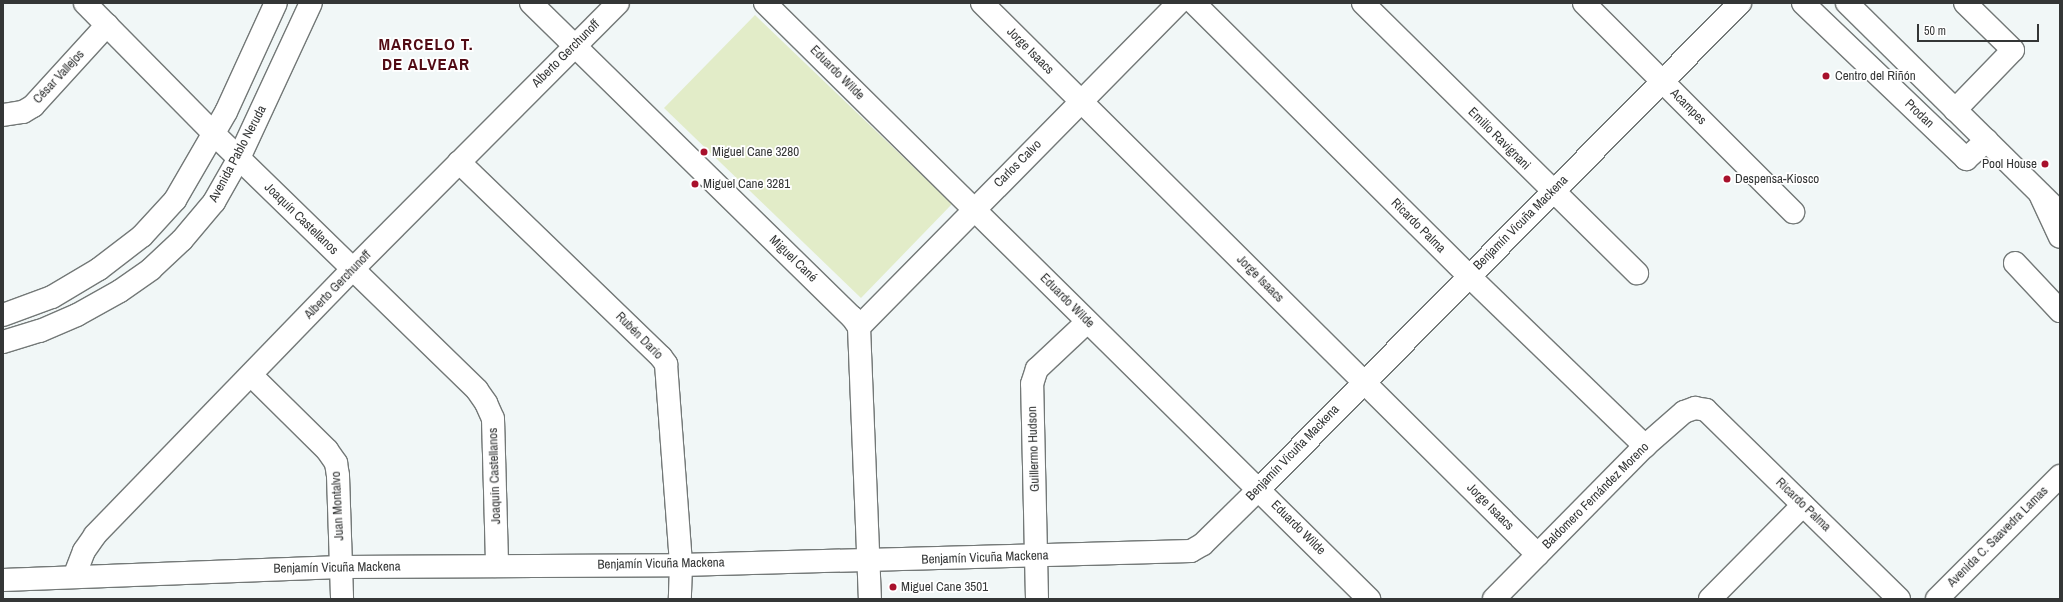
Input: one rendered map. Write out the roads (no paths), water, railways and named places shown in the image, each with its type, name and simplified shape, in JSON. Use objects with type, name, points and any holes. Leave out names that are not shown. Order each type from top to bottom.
[{"type":"street","name":"Joaquín Castellanos","points":[[85,3],[214,134],[477,390],[486,403],[493,419],[497,566]]},
{"type":"street","points":[[3,315],[59,293],[99,269],[142,236],[175,200],[214,134],[276,3]]},
{"type":"street","name":"Avenida Pablo Neruda","points":[[3,342],[40,331],[77,315],[120,291],[151,268],[182,240],[214,202],[239,158],[311,3]]},
{"type":"street","name":"Miguel Cané","points":[[531,3],[852,317],[859,327]]},
{"type":"street","name":"Alberto Gerchunoff","points":[[74,577],[84,551],[96,535],[353,268],[618,3]]},
{"type":"street","name":"Eduardo Wilde","points":[[765,3],[1369,599]]},
{"type":"street","name":"Jorge Isaacs","points":[[982,3],[1538,555]]},
{"type":"street","name":"Carlos Calvo","points":[[859,327],[974,208],[1082,102],[1179,3]]},
{"type":"street","name":"Ricardo Palma","points":[[1194,3],[1469,276],[1645,446]]},
{"type":"street","name":"Emilio Ravignani","points":[[1363,3],[1552,192],[1636,273]]},
{"type":"street","name":"Acampes","points":[[1584,3],[1793,212]]},
{"type":"street","name":"Benjamín Vicuña Mackena","points":[[3,580],[341,567],[681,565],[1191,551],[1203,544],[1259,489],[1740,3]]},
{"type":"street","name":"Prodan","points":[[1803,3],[1966,159],[1986,140]]},
{"type":"street","points":[[1847,3],[2060,213]]},
{"type":"street","points":[[1955,110],[2013,50],[1965,3]]},
{"type":"street","name":"César Vallejos","points":[[3,115],[23,112],[33,106],[107,25]]},
{"type":"street","name":"Rubén Darío","points":[[459,162],[662,357],[666,364],[681,565],[680,599]]},
{"type":"street","points":[[2039,193],[2060,237]]},
{"type":"street","points":[[2014,264],[2060,311]]},
{"type":"street","name":"Guillermo Hudson","points":[[1037,599],[1033,380],[1037,369],[1087,322]]},
{"type":"street","points":[[859,327],[870,599]]},
{"type":"street","name":"Juan Montalvo","points":[[251,375],[327,450],[336,463],[342,599]]},
{"type":"street","name":"Baldomero Fernández Moreno","points":[[1494,599],[1645,446],[1684,412],[1695,408],[1706,410]]},
{"type":"street","name":"Ricardo Palma","points":[[1706,410],[1899,599]]},
{"type":"street","name":"Avenida C. Saavedra Lamas","points":[[1937,599],[2060,476]]},
{"type":"street","points":[[1710,599],[1803,505]]},
{"type":"place","name":"Centro del Riñón","points":[[1826,76]]},
{"type":"place","name":"Miguel Cane 3280","points":[[704,152]]},
{"type":"place","name":"Pool House","points":[[2045,164]]},
{"type":"place","name":"Despensa-Kiosco","points":[[1727,179]]},
{"type":"place","name":"Miguel Cane 3281","points":[[695,184]]},
{"type":"place","name":"Miguel Cane 3501","points":[[893,587]]},
{"type":"district","name":"MARCELO T. DE ALVEAR","points":[[426,54]]}]
